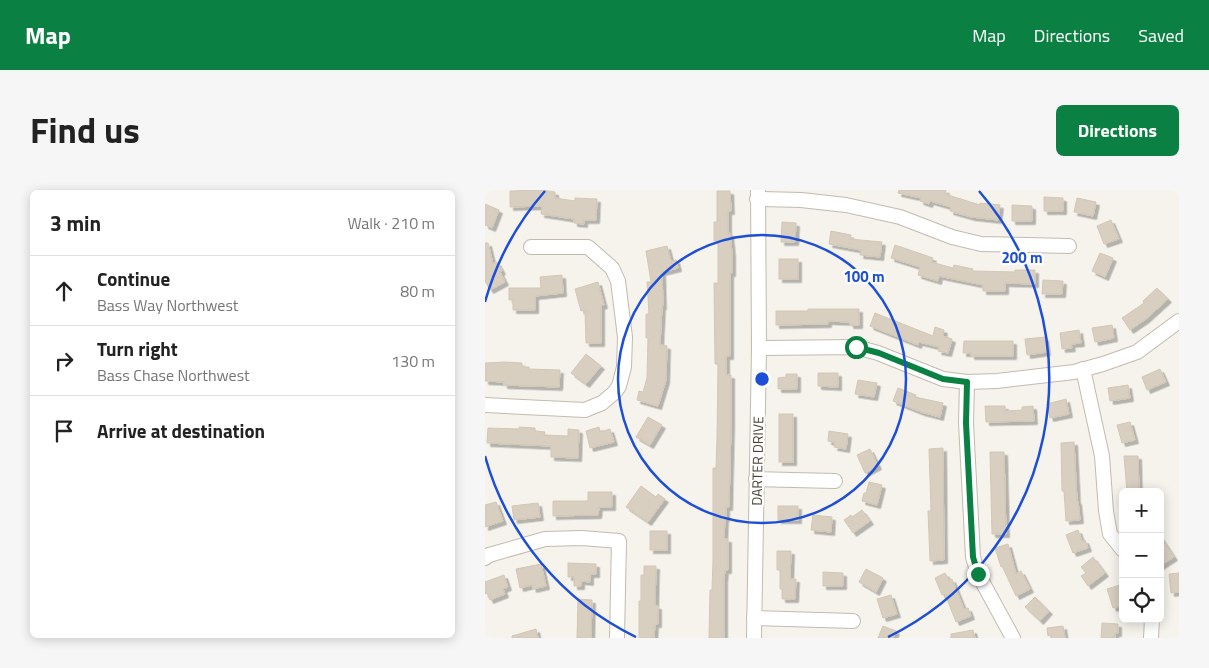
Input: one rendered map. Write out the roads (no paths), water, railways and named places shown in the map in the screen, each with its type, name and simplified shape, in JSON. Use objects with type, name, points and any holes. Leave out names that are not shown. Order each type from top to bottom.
[{"type":"street","points":[[757,194],[846,206],[900,217],[952,236],[981,244],[1069,246]]},
{"type":"street","name":"DARTER DRIVE","points":[[754,638],[759,348],[757,194]]},
{"type":"street","points":[[485,405],[585,410],[602,404],[619,386],[624,367],[625,337],[619,281],[613,268],[588,247],[531,247]]},
{"type":"street","points":[[759,348],[856,347],[879,353],[943,379],[967,382],[997,381],[1083,369],[1137,352],[1179,321]]},
{"type":"street","points":[[1083,369],[1102,456],[1105,511],[1110,534],[1119,545]]},
{"type":"street","points":[[967,382],[966,423],[973,557],[978,574],[1013,638]]},
{"type":"street","points":[[756,479],[835,481]]},
{"type":"street","points":[[485,558],[489,555],[545,539],[619,540],[617,638]]},
{"type":"street","points":[[754,618],[853,621]]},
{"type":"street","points":[[1151,638],[1152,623]]}]
